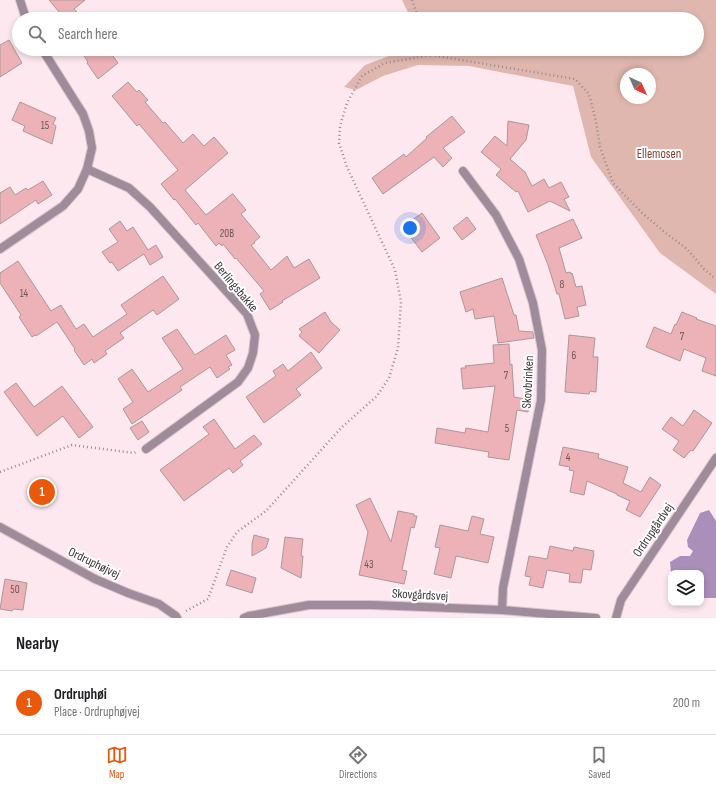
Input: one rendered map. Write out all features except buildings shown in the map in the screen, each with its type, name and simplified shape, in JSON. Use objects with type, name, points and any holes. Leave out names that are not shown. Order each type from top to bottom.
[{"type":"street","points":[[20,0],[24,12]]},
{"type":"street","points":[[0,249],[63,206],[78,189],[87,169],[92,148],[89,131],[83,114],[46,56]]},
{"type":"street","name":"Berlingsbakke","points":[[87,169],[129,188],[150,207],[247,314],[255,335],[253,353],[248,368],[238,382],[146,449]]},
{"type":"street","name":"Skovbrinken","points":[[463,171],[496,215],[519,259],[533,303],[542,350],[541,400],[503,588],[502,610]]},
{"type":"street","name":"Ordrupgårdvej","points":[[616,618],[621,600],[716,458]]},
{"type":"street","name":"Ordruphøjvej","points":[[0,527],[95,579],[159,604],[177,617]]},
{"type":"street","name":"Skovgårdsvej","points":[[244,618],[309,605],[372,605],[502,610],[596,618]]},
{"type":"path","points":[[412,0],[416,12]]},
{"type":"path","points":[[177,617],[208,598],[227,548],[237,532],[266,511],[342,427],[376,396],[389,378],[398,348],[401,302],[395,270],[347,168],[339,143],[340,126],[347,102],[362,76],[385,63],[424,56]]},
{"type":"path","points":[[436,56],[575,79],[589,94],[596,121],[600,147],[613,183],[641,212],[687,249],[704,269],[716,279]]},
{"type":"path","points":[[0,472],[72,445],[134,453],[146,449]]},
{"type":"green space","name":"Ellemosen","points":[[402,0],[716,0],[716,294],[660,253],[591,157],[573,86],[469,66],[418,65],[383,76],[356,90],[344,87],[365,65],[389,56],[704,56],[704,12],[408,12]]},
{"type":"shaded area","points":[[709,510],[716,521],[716,598],[704,598],[704,570],[671,570],[670,562],[680,556],[690,556],[693,551],[688,547],[687,540],[700,513]]},
{"type":"place","name":"Ordruphøi","points":[[42,492]]}]
